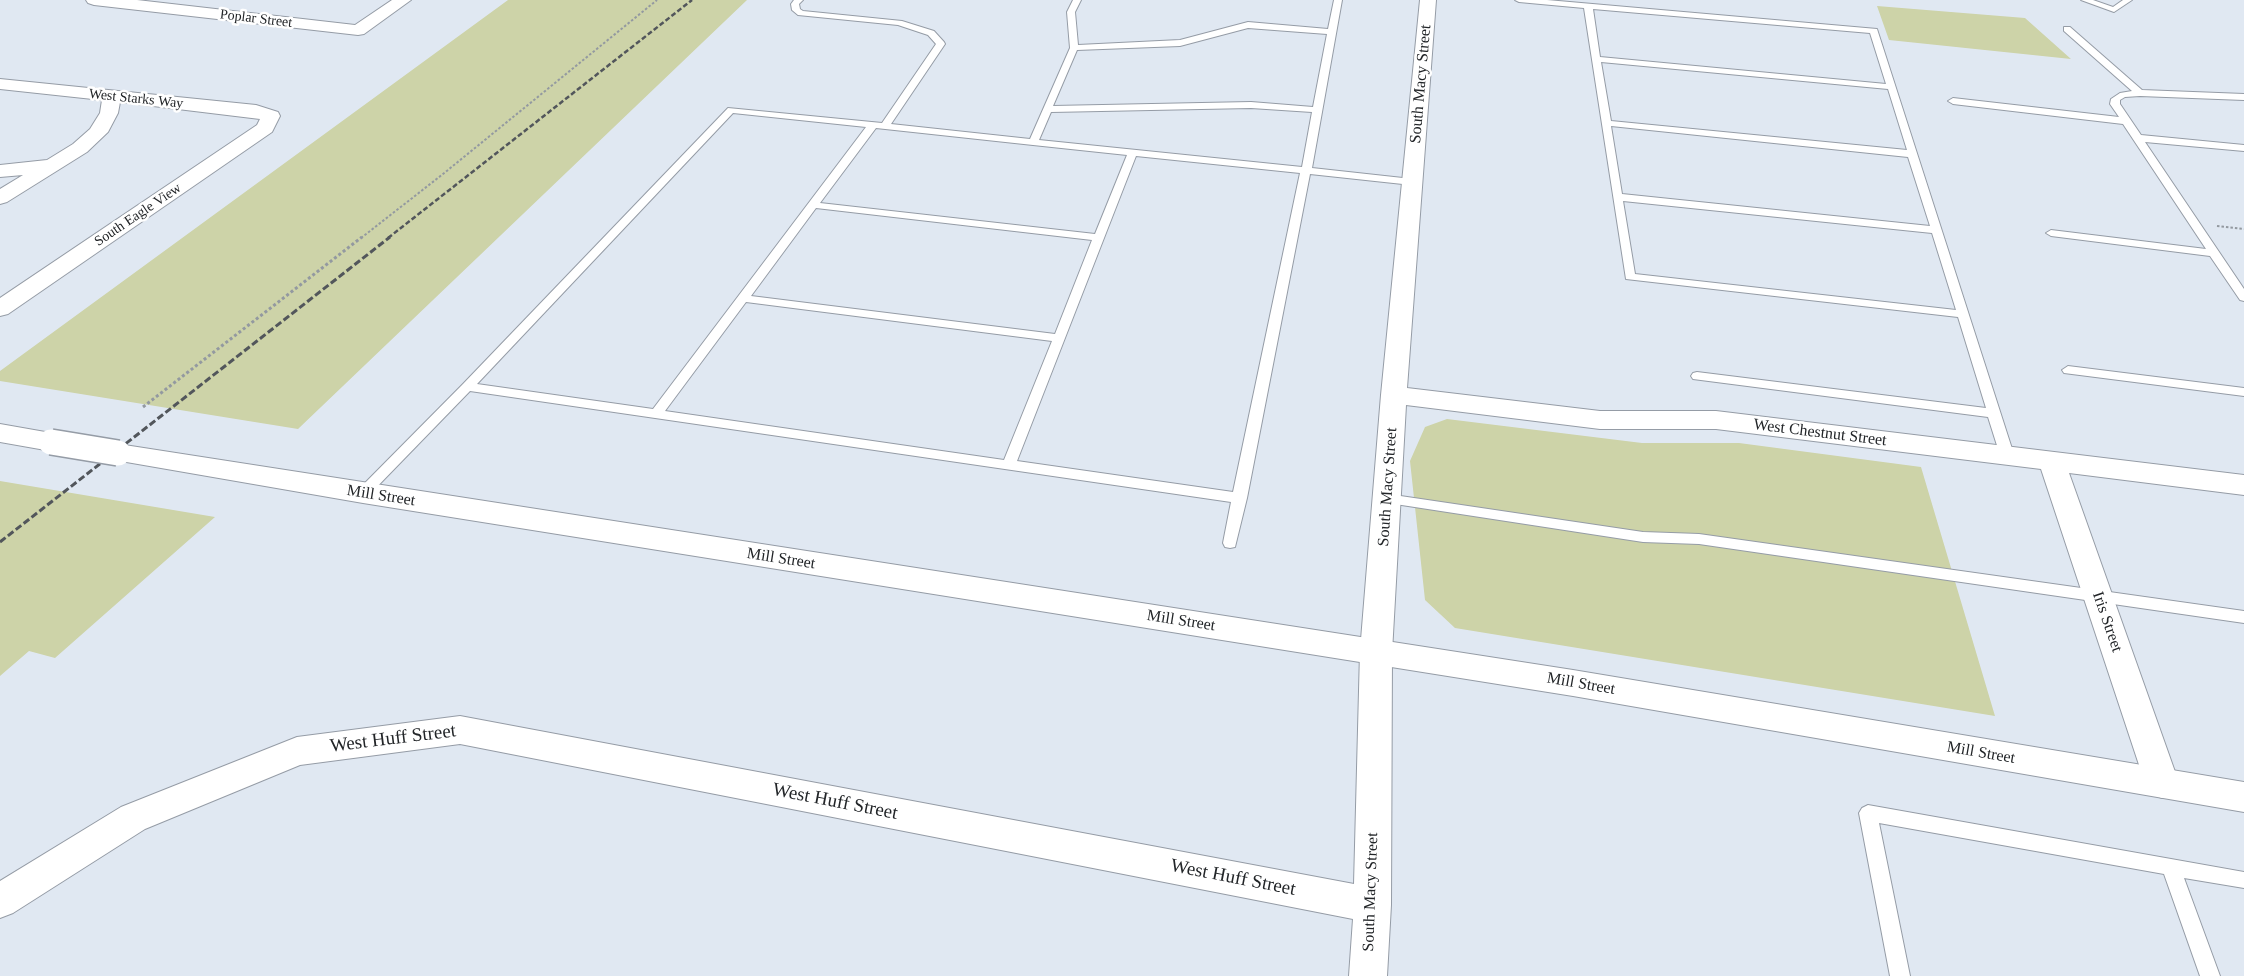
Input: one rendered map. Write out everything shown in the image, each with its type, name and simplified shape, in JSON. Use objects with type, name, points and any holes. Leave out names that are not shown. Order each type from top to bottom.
[{"type":"street","name":"Poplar Street","points":[[94,0],[358,30],[403,0]]},
{"type":"street","name":"South Macy Street","points":[[1368,976],[1372,904],[1376,652],[1394,395],[1428,0]]},
{"type":"street","name":"West Starks Way","points":[[0,84],[256,111],[271,116]]},
{"type":"street","points":[[0,91],[29,87]]},
{"type":"street","points":[[0,198],[54,166],[80,148],[98,132],[109,113],[112,97]]},
{"type":"street","name":"South Eagle View","points":[[0,309],[265,128],[271,116]]},
{"type":"street","points":[[0,171],[54,166]]},
{"type":"street","name":"West Chestnut Street","points":[[1394,395],[1600,420],[1716,420],[2244,484]]},
{"type":"street","name":"Mill Street","points":[[0,433],[363,493],[1573,682],[2244,797]]},
{"type":"street","name":"Iris Street","points":[[2051,460],[2162,783]]},
{"type":"street","name":"West Huff Street","points":[[0,902],[133,818],[297,751],[460,730],[1372,904]]},
{"type":"lane","points":[[799,0],[796,4],[796,10],[801,13],[899,23],[931,33],[941,44],[885,126]]},
{"type":"lane","points":[[1033,142],[1074,48],[1072,12],[1077,0]]},
{"type":"lane","points":[[1230,543],[1306,171],[1338,0]]},
{"type":"lane","points":[[1518,0],[1874,31],[2007,455]]},
{"type":"lane","points":[[2085,0],[2114,10],[2128,0]]},
{"type":"lane","points":[[1588,6],[1630,277],[1963,314]]},
{"type":"lane","points":[[1074,48],[1180,43],[1248,25],[1332,32]]},
{"type":"lane","points":[[2067,29],[2140,93]]},
{"type":"lane","points":[[1596,59],[1892,87]]},
{"type":"lane","points":[[2244,97],[2140,93],[2123,95],[2116,99],[2115,104],[2244,298]]},
{"type":"lane","points":[[1953,101],[2125,121]]},
{"type":"lane","points":[[1049,108],[1122,109],[1251,105],[1317,110]]},
{"type":"lane","points":[[363,493],[467,387],[731,110],[1412,182]]},
{"type":"lane","points":[[1606,123],[1913,154]]},
{"type":"lane","points":[[657,413],[873,125]]},
{"type":"lane","points":[[2137,138],[2244,148]]},
{"type":"lane","points":[[1009,464],[1133,152]]},
{"type":"lane","points":[[1618,197],[1937,230]]},
{"type":"lane","points":[[813,205],[1099,238]]},
{"type":"lane","points":[[2051,233],[2214,253]]},
{"type":"lane","points":[[743,298],[1060,338]]},
{"type":"lane","points":[[2068,370],[2244,392]]},
{"type":"lane","points":[[1697,376],[1994,413]]},
{"type":"lane","points":[[467,387],[1240,498]]},
{"type":"lane","points":[[1387,499],[1643,537],[1700,539],[2244,616]]},
{"type":"lane","points":[[1900,976],[1868,813],[2244,880]]},
{"type":"lane","points":[[2171,867],[2210,976]]},
{"type":"path","points":[[143,407],[443,174],[657,0]]},
{"type":"green space","points":[[508,0],[747,0],[298,429],[0,381],[0,371]]},
{"type":"green space","points":[[1877,6],[2025,18],[2071,59],[1889,40]]},
{"type":"green space","points":[[1447,419],[1642,443],[1739,443],[1921,467],[1995,716],[1455,628],[1425,600],[1410,461],[1425,427]]},
{"type":"green space","points":[[0,481],[215,517],[55,658],[29,651],[0,676]]},
{"type":"railway","points":[[388,238],[692,0]]},
{"type":"railway","points":[[0,542],[390,237]]}]
